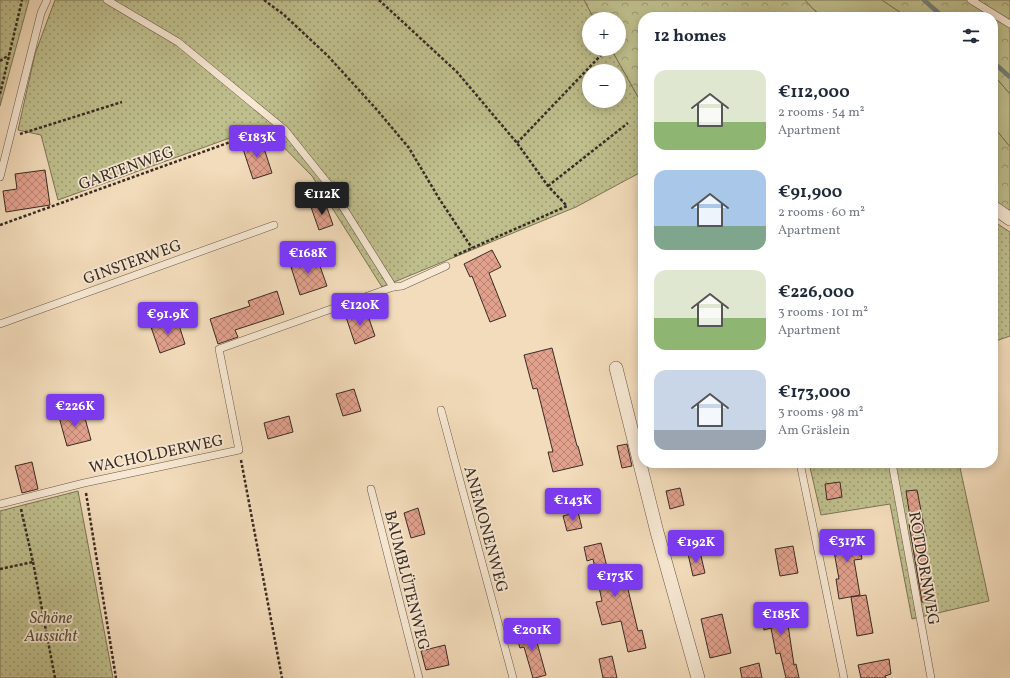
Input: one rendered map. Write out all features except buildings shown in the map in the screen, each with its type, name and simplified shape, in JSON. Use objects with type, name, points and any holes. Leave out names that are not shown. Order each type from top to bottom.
[{"type":"street","points":[[998,211],[1010,219]]},
{"type":"street","points":[[616,368],[638,456]]},
{"type":"street","points":[[641,468],[657,532],[698,678]]},
{"type":"lane","points":[[0,177],[41,13],[47,0]]},
{"type":"lane","points":[[107,0],[178,42],[285,130],[328,185],[393,287]]},
{"type":"lane","points":[[972,0],[991,12]]},
{"type":"lane","points":[[998,16],[1010,24]]},
{"type":"lane","name":"GINSTERWEG","points":[[0,324],[274,225]]},
{"type":"lane","name":"WACHOLDERWEG","points":[[0,504],[84,483],[239,450],[219,349],[393,287],[402,286],[446,266]]},
{"type":"lane","name":"ANEMONENWEG","points":[[441,410],[513,678]]},
{"type":"lane","points":[[801,468],[844,678]]},
{"type":"lane","name":"ROTDORNWEG","points":[[893,468],[931,678]]},
{"type":"lane","name":"BAUMBLÜTENWEG","points":[[371,488],[419,678]]},
{"type":"path","points":[[0,94],[22,0]]},
{"type":"path","points":[[264,0],[283,14],[328,56],[392,126],[410,148],[440,200],[472,248]]},
{"type":"path","points":[[379,0],[457,72],[517,143],[548,186],[567,206],[454,256]]},
{"type":"path","points":[[0,61],[10,55]]},
{"type":"path","points":[[517,143],[600,56]]},
{"type":"path","points":[[10,138],[122,102]]},
{"type":"path","points":[[548,186],[628,123]]},
{"type":"path","name":"GARTENWEG","points":[[0,225],[261,131]]},
{"type":"path","points":[[239,450],[282,678]]},
{"type":"path","points":[[84,483],[116,678]]},
{"type":"path","points":[[18,500],[55,678]]},
{"type":"path","points":[[0,569],[32,562]]},
{"type":"green space","points":[[0,0],[29,0],[0,106]]},
{"type":"green space","points":[[55,0],[584,0],[590,12],[582,12],[582,56],[615,56],[619,64],[582,64],[582,108],[626,108],[626,76],[638,97],[638,174],[576,207],[382,287],[312,176],[263,126],[58,200],[41,135],[18,130],[35,54]]},
{"type":"green space","points":[[584,0],[805,0],[816,12],[638,12],[638,97],[626,76],[626,64],[619,64],[615,56],[626,56],[626,12],[590,12]]},
{"type":"green space","points":[[805,0],[882,0],[900,12],[816,12]]},
{"type":"green space","points":[[882,0],[1010,0],[1010,94],[998,80],[998,12],[900,12]]},
{"type":"green space","points":[[998,80],[1010,94],[1010,147],[998,132]]},
{"type":"green space","points":[[998,132],[1010,147],[1010,210],[1007,210],[998,203]]},
{"type":"green space","points":[[998,224],[1010,232],[1010,336],[998,340]]},
{"type":"green space","points":[[810,468],[960,468],[989,601],[912,619],[890,504],[821,515]]},
{"type":"green space","name":"Schöne Aussicht","points":[[78,491],[113,678],[0,678],[0,511]]},
{"type":"waterway","points":[[924,0],[937,12]]},
{"type":"waterway","points":[[998,66],[1010,77]]}]
